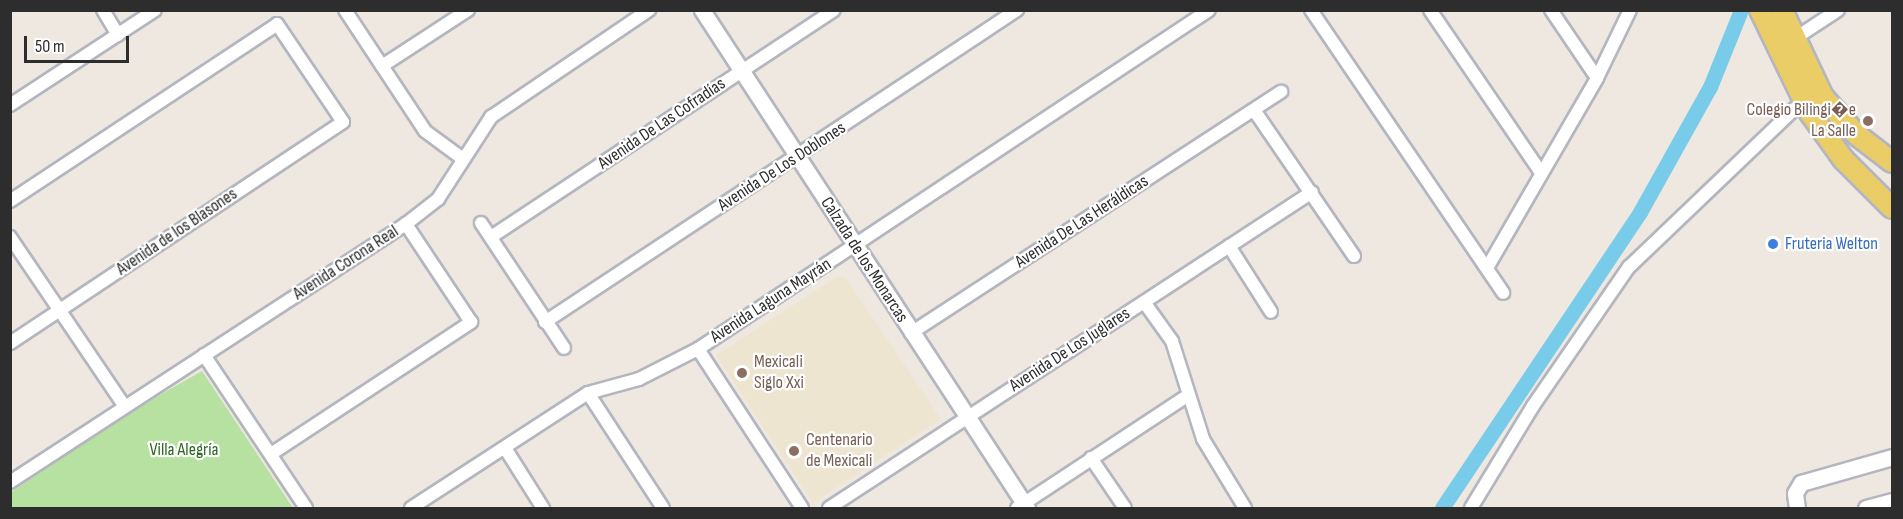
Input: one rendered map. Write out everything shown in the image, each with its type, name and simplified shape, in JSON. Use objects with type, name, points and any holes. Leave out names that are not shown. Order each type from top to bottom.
[{"type":"main road","points":[[1760,10],[1823,97],[1857,135],[1893,162]]},
{"type":"main road","points":[[1782,10],[1786,44],[1803,100],[1843,159],[1893,208]]},
{"type":"street","points":[[103,10],[118,34]]},
{"type":"street","points":[[10,105],[155,10]]},
{"type":"street","points":[[345,10],[425,131],[463,159]]},
{"type":"street","points":[[382,66],[468,10]]},
{"type":"street","name":"Avenida Corona Real","points":[[10,482],[406,224],[438,199],[490,117],[649,10]]},
{"type":"street","name":"Calzada de los Monarcas","points":[[702,10],[1023,507]]},
{"type":"street","name":"Avenida De Las Cofradías","points":[[491,237],[834,10]]},
{"type":"street","name":"Avenida De Los Doblones","points":[[545,322],[1017,10]]},
{"type":"street","name":"Avenida Laguna Mayrán","points":[[411,508],[588,393],[639,379],[698,349],[1209,10]]},
{"type":"street","points":[[1311,10],[1503,293]]},
{"type":"street","points":[[1551,10],[1597,78]]},
{"type":"street","points":[[1487,268],[1597,78],[1630,10]]},
{"type":"street","points":[[1786,44],[1838,10]]},
{"type":"street","points":[[1435,12],[1540,173]]},
{"type":"street","name":"Avenida de los Blasones","points":[[10,201],[277,24],[343,122],[10,343]]},
{"type":"street","name":"Avenida De Las Heráldicas","points":[[911,333],[1281,92]]},
{"type":"street","points":[[1471,508],[1608,292],[1670,226],[1803,100]]},
{"type":"street","points":[[1254,110],[1354,256]]},
{"type":"street","name":"Avenida De Los Juglares","points":[[829,508],[1312,192]]},
{"type":"street","points":[[481,223],[564,348]]},
{"type":"street","points":[[271,454],[471,322],[406,224]]},
{"type":"street","points":[[10,237],[125,407]]},
{"type":"street","points":[[1229,246],[1271,312]]},
{"type":"street","points":[[1144,302],[1172,340],[1187,396],[1203,439],[1245,508]]},
{"type":"street","points":[[698,349],[802,508]]},
{"type":"street","points":[[204,355],[306,508]]},
{"type":"street","points":[[588,393],[663,508]]},
{"type":"street","points":[[1023,507],[1091,458],[1187,396]]},
{"type":"street","points":[[505,448],[543,508]]},
{"type":"street","points":[[1797,508],[1795,493],[1801,483],[1893,457]]},
{"type":"street","points":[[1091,458],[1125,508]]},
{"type":"street","points":[[1866,508],[1893,501]]},
{"type":"shaded area","points":[[837,277],[846,278],[941,419],[813,503],[716,355]]},
{"type":"green space","name":"Villa Alegría","points":[[202,371],[293,508],[11,508],[11,492],[130,412]]},
{"type":"waterway","points":[[1442,508],[1640,212],[1710,87],[1741,10]]},
{"type":"place","name":"Colegio Bilingi�e La Salle","points":[[1868,121]]},
{"type":"place","name":"Fruteria Welton","points":[[1773,244]]},
{"type":"place","name":"Mexicali Siglo Xxi","points":[[742,373]]},
{"type":"place","name":"Centenario de Mexicali","points":[[794,451]]}]
